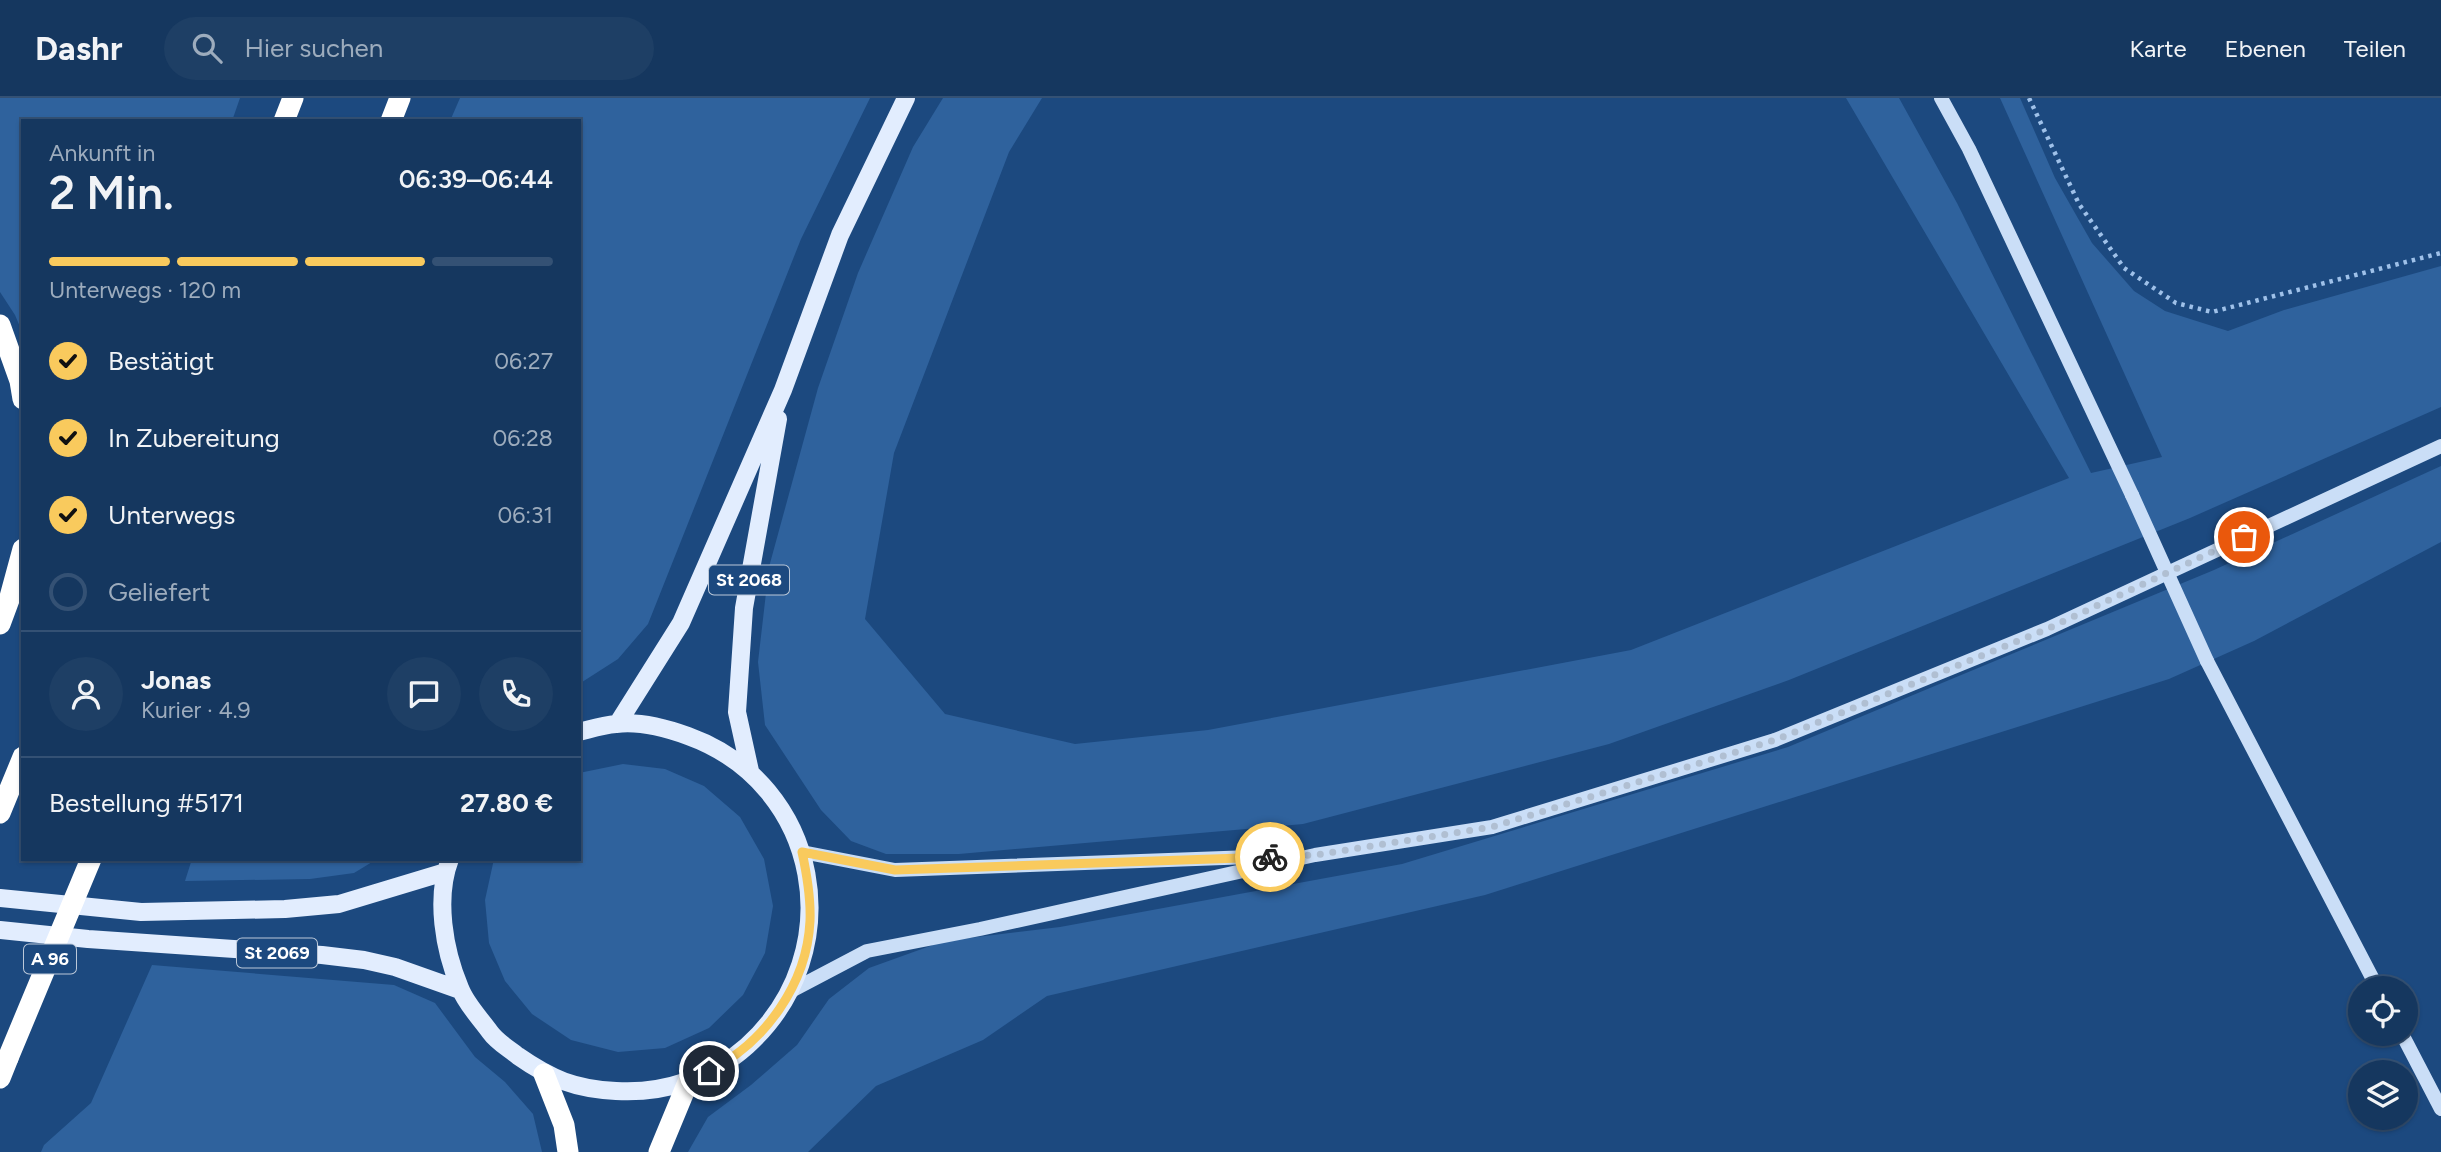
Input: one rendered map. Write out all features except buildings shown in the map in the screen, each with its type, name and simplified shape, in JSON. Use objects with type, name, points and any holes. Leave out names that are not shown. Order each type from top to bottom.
[{"type":"highway","points":[[285,119],[293,98]]},
{"type":"highway","points":[[392,119],[400,98]]},
{"type":"highway","points":[[0,325],[21,387]]},
{"type":"highway","points":[[0,624],[21,556]]},
{"type":"highway","points":[[0,813],[21,762]]},
{"type":"highway","name":"A 96","points":[[0,1078],[90,861]]},
{"type":"highway","points":[[544,1074],[564,1125],[568,1152]]},
{"type":"highway","points":[[659,1152],[688,1082]]},
{"type":"main road","name":"St 2068","points":[[618,723],[681,623],[783,390],[840,235],[906,98]]},
{"type":"main road","name":"St 2068","points":[[750,771],[737,712],[744,608],[783,390]]},
{"type":"main road","points":[[447,866],[443,933],[460,990],[495,1040],[544,1074],[591,1090],[640,1093],[688,1082],[730,1061],[764,1030],[791,991],[804,958],[810,923],[809,887],[802,852],[781,808],[750,771],[711,744],[666,727],[618,723],[581,732]]},
{"type":"main road","name":"St 2069","points":[[0,898],[141,912],[285,909],[339,904],[447,866]]},
{"type":"main road","name":"St 2069","points":[[0,930],[364,960],[395,967],[460,990]]},
{"type":"street","points":[[1941,98],[1969,149],[2207,661],[2371,976]]},
{"type":"street","points":[[791,991],[867,951],[980,929],[1315,855],[1492,827],[1775,740],[2047,629],[2441,446]]},
{"type":"street","points":[[802,852],[895,870],[1315,855]]},
{"type":"street","points":[[2408,1046],[2441,1110]]},
{"type":"path","points":[[2029,98],[2079,204],[2124,268],[2176,303],[2213,312],[2441,253]]},
{"type":"shaded area","points":[[0,98],[240,98],[233,119],[21,119],[21,329],[0,292]]},
{"type":"shaded area","points":[[460,98],[870,98],[801,239],[648,624],[618,659],[581,683],[581,119],[451,119]]},
{"type":"shaded area","points":[[943,98],[1042,98],[1009,152],[894,453],[865,619],[945,714],[1075,744],[1208,730],[1631,650],[2069,478],[1846,98],[1899,98],[1957,203],[2091,473],[2162,457],[2000,98],[2020,98],[2055,178],[2092,243],[2134,291],[2165,311],[2228,331],[2284,310],[2441,266],[2441,407],[2190,518],[1789,680],[1609,744],[1303,824],[959,854],[886,854],[851,841],[821,810],[765,725],[758,662],[769,567],[818,388],[858,273],[913,147]]},
{"type":"shaded area","points":[[2441,466],[2441,542],[2254,641],[2169,679],[1485,895],[1047,996],[983,1040],[876,1086],[808,1152],[688,1152],[708,1117],[751,1085],[797,1045],[829,999],[869,968],[944,941],[1060,927],[1402,864],[1788,747],[2214,570]]},
{"type":"shaded area","points":[[623,764],[665,769],[704,786],[740,817],[764,859],[773,906],[765,953],[743,995],[709,1028],[665,1048],[618,1052],[571,1040],[532,1014],[505,981],[489,943],[485,900],[494,861],[581,861],[581,773]]},
{"type":"shaded area","points":[[191,861],[374,861],[354,873],[310,879],[185,881]]},
{"type":"shaded area","points":[[152,965],[394,985],[435,1003],[475,1057],[505,1082],[533,1114],[542,1152],[41,1152],[44,1145],[91,1103]]},
{"type":"way so far","points":[[1270,857],[1315,855],[1492,827],[1775,740],[2047,629],[2244,537]]},
{"type":"route","points":[[709,1071],[730,1061],[764,1030],[791,991],[804,958],[810,923],[809,887],[802,852],[895,870],[1270,857]]}]
